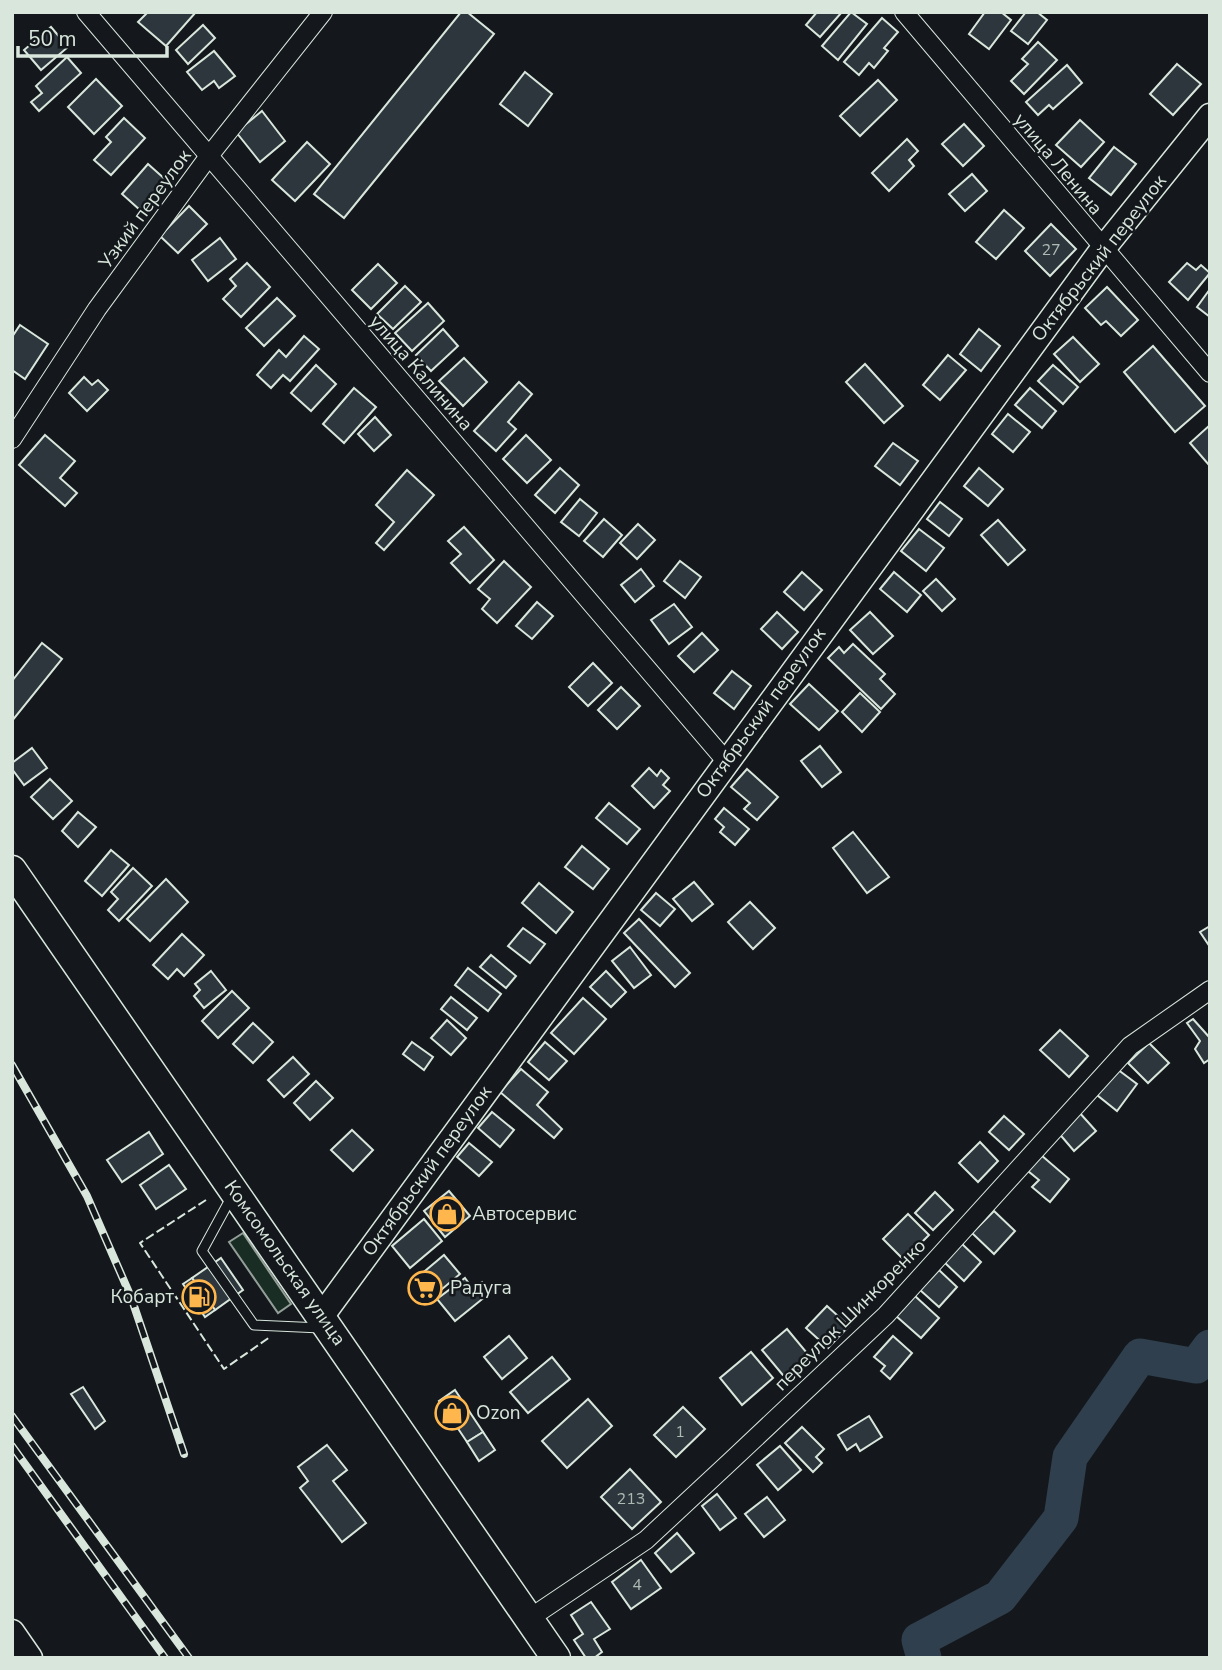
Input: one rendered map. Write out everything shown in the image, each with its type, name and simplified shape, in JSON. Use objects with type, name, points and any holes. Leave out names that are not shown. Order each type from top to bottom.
[{"type":"main road","name":"Комсомольская улица","points":[[12,870],[556,1658]]},
{"type":"street","name":"улица Калинина","points":[[86,12],[726,761]]},
{"type":"street","name":"Узкий переулок","points":[[12,439],[97,309],[209,156],[323,12]]},
{"type":"street","name":"улица Ленина","points":[[904,12],[1102,250],[1210,373]]},
{"type":"street","name":"Октябрьский переулок","points":[[325,1323],[726,761],[1102,250],[1210,116]]},
{"type":"street","name":"переулок Шинкоренко","points":[[530,1618],[646,1540],[886,1315],[1130,1046],[1210,990]]},
{"type":"street","points":[[12,1632],[30,1658]]},
{"type":"lane","points":[[235,1192],[202,1251],[254,1325],[325,1323]]},
{"type":"green space","points":[[243,1233],[291,1304],[278,1313],[229,1242]]},
{"type":"building","points":[[148,12],[196,12],[166,46],[138,22]]},
{"type":"building","points":[[461,12],[467,12],[494,34],[344,218],[314,194]]},
{"type":"building","points":[[817,12],[842,12],[820,37],[806,25]]},
{"type":"building","points":[[851,12],[867,24],[838,60],[822,46]]},
{"type":"building","points":[[985,12],[1001,12],[1011,20],[989,49],[969,34]]},
{"type":"building","points":[[1026,12],[1037,12],[1047,20],[1028,44],[1011,31]]},
{"type":"building","points":[[882,18],[898,32],[884,48],[888,51],[874,68],[869,63],[859,75],[844,62]]},
{"type":"building","points":[[203,25],[215,38],[188,64],[176,50]]},
{"type":"building","points":[[51,27],[68,47],[41,70],[24,50]]},
{"type":"building","points":[[1038,42],[1057,60],[1024,94],[1011,81],[1028,64],[1022,59]]},
{"type":"building","points":[[214,51],[235,76],[219,88],[214,81],[202,90],[187,72]]},
{"type":"building","points":[[67,57],[81,73],[39,111],[31,102],[42,93],[36,86]]},
{"type":"building","points":[[1177,64],[1201,84],[1173,115],[1150,94]]},
{"type":"building","points":[[1067,65],[1082,83],[1053,109],[1049,105],[1038,115],[1026,102]]},
{"type":"building","points":[[525,72],[552,94],[528,126],[500,104]]},
{"type":"building","points":[[96,79],[122,106],[94,134],[68,107]]},
{"type":"building","points":[[878,80],[897,100],[860,136],[840,116]]},
{"type":"building","points":[[262,111],[285,141],[260,162],[236,132]]},
{"type":"building","points":[[124,118],[145,138],[111,175],[94,160],[111,142],[106,137]]},
{"type":"building","points":[[1080,120],[1104,142],[1081,167],[1056,145]]},
{"type":"building","points":[[964,124],[984,146],[963,166],[942,144]]},
{"type":"building","points":[[907,139],[918,151],[909,160],[914,166],[889,191],[872,173]]},
{"type":"building","points":[[307,142],[330,164],[295,201],[272,180]]},
{"type":"building","points":[[1114,147],[1136,164],[1111,195],[1089,178]]},
{"type":"building","points":[[148,164],[166,180],[140,210],[122,194]]},
{"type":"building","points":[[972,174],[987,191],[965,211],[949,194]]},
{"type":"building","points":[[189,206],[207,224],[178,253],[160,236]]},
{"type":"building","points":[[1004,210],[1024,228],[996,259],[976,242]]},
{"type":"building","points":[[1051,224],[1076,249],[1050,276],[1025,251]]},
{"type":"building","points":[[220,238],[236,259],[208,281],[192,260]]},
{"type":"building","points":[[247,263],[270,287],[241,317],[223,299],[236,286],[230,279]]},
{"type":"building","points":[[1187,263],[1196,270],[1201,265],[1210,273],[1188,300],[1169,282]]},
{"type":"building","points":[[378,264],[397,283],[371,309],[352,290]]},
{"type":"building","points":[[405,286],[421,302],[393,329],[377,314]]},
{"type":"building","points":[[1107,287],[1138,320],[1121,336],[1106,321],[1101,325],[1085,308]]},
{"type":"building","points":[[1210,289],[1210,317],[1197,307]]},
{"type":"building","points":[[277,298],[295,316],[264,346],[246,328]]},
{"type":"building","points":[[428,303],[444,321],[412,351],[395,333]]},
{"type":"building","points":[[20,325],[48,344],[25,379],[12,370],[12,337]]},
{"type":"building","points":[[443,329],[458,346],[431,371],[416,355]]},
{"type":"building","points":[[979,329],[1000,346],[981,371],[960,354]]},
{"type":"building","points":[[304,336],[319,349],[290,381],[283,375],[271,388],[257,375],[279,350],[286,357]]},
{"type":"building","points":[[1073,337],[1099,364],[1080,382],[1054,354]]},
{"type":"building","points":[[1153,346],[1205,406],[1175,432],[1124,372]]},
{"type":"building","points":[[948,355],[966,370],[940,400],[923,385]]},
{"type":"building","points":[[464,358],[487,382],[463,406],[439,381]]},
{"type":"building","points":[[865,364],[903,406],[884,423],[846,382]]},
{"type":"building","points":[[316,365],[336,384],[311,411],[291,393]]},
{"type":"building","points":[[1053,365],[1078,387],[1063,404],[1038,381]]},
{"type":"building","points":[[84,377],[92,385],[98,380],[108,390],[87,411],[69,393]]},
{"type":"building","points":[[519,382],[532,394],[508,422],[516,429],[496,451],[474,431]]},
{"type":"building","points":[[354,388],[376,407],[344,443],[323,424]]},
{"type":"building","points":[[1030,388],[1056,411],[1042,428],[1015,405]]},
{"type":"building","points":[[1008,414],[1030,432],[1013,452],[992,434]]},
{"type":"building","points":[[375,417],[391,435],[374,451],[358,434]]},
{"type":"building","points":[[1210,425],[1210,464],[1209,465],[1190,443]]},
{"type":"building","points":[[45,435],[75,461],[60,478],[77,493],[65,506],[19,465]]},
{"type":"building","points":[[526,435],[551,460],[527,483],[503,459]]},
{"type":"building","points":[[893,443],[918,461],[900,485],[875,466]]},
{"type":"building","points":[[560,468],[579,485],[555,513],[535,495]]},
{"type":"building","points":[[979,468],[1003,489],[988,506],[964,486]]},
{"type":"building","points":[[407,470],[434,495],[384,550],[376,543],[394,522],[376,505]]},
{"type":"building","points":[[580,499],[597,513],[579,536],[561,522]]},
{"type":"building","points":[[940,502],[962,519],[949,536],[927,519]]},
{"type":"building","points":[[604,519],[622,535],[603,557],[584,541]]},
{"type":"building","points":[[998,520],[1025,550],[1008,565],[981,535]]},
{"type":"building","points":[[638,524],[655,540],[637,559],[620,543]]},
{"type":"building","points":[[464,527],[494,560],[470,583],[451,563],[461,554],[448,541]]},
{"type":"building","points":[[919,529],[944,548],[926,571],[901,551]]},
{"type":"building","points":[[504,561],[531,587],[497,623],[482,609],[490,599],[478,589]]},
{"type":"building","points":[[680,561],[701,577],[685,598],[664,581]]},
{"type":"building","points":[[641,569],[654,586],[635,602],[621,585]]},
{"type":"building","points":[[802,572],[822,590],[804,610],[784,592]]},
{"type":"building","points":[[894,572],[921,595],[907,612],[880,589]]},
{"type":"building","points":[[936,579],[955,599],[942,611],[923,591]]},
{"type":"building","points":[[537,602],[553,616],[532,639],[516,626]]},
{"type":"building","points":[[674,604],[692,627],[669,644],[651,620]]},
{"type":"building","points":[[777,612],[798,632],[782,649],[761,629]]},
{"type":"building","points":[[870,612],[893,636],[873,654],[850,630]]},
{"type":"building","points":[[702,633],[718,650],[694,672],[678,656]]},
{"type":"building","points":[[42,643],[62,659],[12,721],[12,681]]},
{"type":"building","points":[[853,644],[885,674],[880,679],[895,694],[881,709],[828,658],[839,647],[844,653]]},
{"type":"building","points":[[593,663],[612,683],[588,706],[569,687]]},
{"type":"building","points":[[732,671],[751,686],[734,709],[714,693]]},
{"type":"building","points":[[809,684],[838,711],[819,730],[790,704]]},
{"type":"building","points":[[621,687],[640,706],[617,729],[598,710]]},
{"type":"building","points":[[860,693],[880,712],[862,732],[842,712]]},
{"type":"building","points":[[820,746],[841,772],[822,787],[801,761]]},
{"type":"building","points":[[32,748],[47,768],[24,785],[12,769],[12,763]]},
{"type":"building","points":[[649,768],[657,776],[661,770],[669,778],[663,785],[670,791],[654,808],[632,786]]},
{"type":"building","points":[[747,769],[778,797],[757,820],[744,809],[750,803],[731,787]]},
{"type":"building","points":[[50,779],[72,801],[53,819],[31,797]]},
{"type":"building","points":[[609,803],[640,829],[627,844],[596,818]]},
{"type":"building","points":[[724,808],[749,829],[735,845],[720,832],[724,827],[715,819]]},
{"type":"building","points":[[78,812],[96,827],[78,847],[62,831]]},
{"type":"building","points":[[853,832],[889,877],[867,893],[833,848]]},
{"type":"building","points":[[582,846],[609,869],[593,889],[565,867]]},
{"type":"building","points":[[111,850],[129,865],[102,896],[85,881]]},
{"type":"building","points":[[133,868],[152,886],[119,921],[108,910],[118,899],[111,892]]},
{"type":"building","points":[[166,879],[188,902],[150,941],[127,919]]},
{"type":"building","points":[[694,882],[713,904],[692,921],[673,899]]},
{"type":"building","points":[[539,883],[573,912],[556,933],[522,903]]},
{"type":"building","points":[[656,893],[675,909],[660,926],[641,910]]},
{"type":"building","points":[[750,902],[775,928],[753,949],[728,922]]},
{"type":"building","points":[[639,919],[690,973],[675,987],[624,933]]},
{"type":"building","points":[[1210,926],[1210,947],[1200,932]]},
{"type":"building","points":[[523,928],[545,944],[530,963],[508,946]]},
{"type":"building","points":[[182,934],[204,955],[184,976],[177,969],[168,979],[153,965]]},
{"type":"building","points":[[630,947],[651,975],[634,988],[612,961]]},
{"type":"building","points":[[491,955],[516,976],[506,988],[480,967]]},
{"type":"building","points":[[468,968],[501,994],[488,1011],[455,985]]},
{"type":"building","points":[[211,971],[226,990],[204,1008],[194,996],[200,990],[195,984]]},
{"type":"building","points":[[606,971],[626,992],[611,1007],[590,987]]},
{"type":"building","points":[[232,991],[249,1008],[218,1038],[202,1021]]},
{"type":"building","points":[[451,997],[477,1018],[467,1030],[441,1009]]},
{"type":"building","points":[[583,998],[606,1019],[574,1054],[551,1033]]},
{"type":"building","points":[[1193,1019],[1210,1038],[1210,1059],[1204,1063],[1195,1049],[1200,1041],[1187,1023]]},
{"type":"building","points":[[447,1020],[466,1038],[451,1055],[431,1038]]},
{"type":"building","points":[[253,1023],[273,1042],[253,1063],[233,1044]]},
{"type":"building","points":[[1060,1030],[1088,1056],[1069,1077],[1040,1050]]},
{"type":"building","points":[[412,1042],[433,1057],[424,1070],[403,1054]]},
{"type":"building","points":[[545,1042],[567,1061],[549,1080],[528,1062]]},
{"type":"building","points":[[1149,1043],[1169,1063],[1148,1083],[1128,1063]]},
{"type":"building","points":[[293,1057],[309,1074],[284,1097],[268,1080]]},
{"type":"building","points":[[521,1069],[548,1092],[537,1105],[562,1129],[554,1138],[500,1092]]},
{"type":"building","points":[[1117,1069],[1137,1084],[1117,1111],[1097,1095]]},
{"type":"building","points":[[316,1081],[333,1098],[310,1120],[294,1103]]},
{"type":"building","points":[[1078,1111],[1096,1131],[1074,1151],[1057,1131]]},
{"type":"building","points":[[492,1112],[514,1130],[500,1147],[478,1128]]},
{"type":"building","points":[[1004,1116],[1024,1134],[1009,1150],[989,1132]]},
{"type":"building","points":[[352,1130],[373,1150],[353,1171],[331,1150]]},
{"type":"building","points":[[149,1132],[163,1154],[122,1182],[107,1160]]},
{"type":"building","points":[[980,1142],[998,1161],[978,1182],[959,1163]]},
{"type":"building","points":[[469,1143],[492,1162],[479,1176],[457,1157]]},
{"type":"building","points":[[1041,1155],[1069,1179],[1050,1202],[1032,1187],[1039,1180],[1028,1171]]},
{"type":"building","points":[[169,1165],[186,1189],[156,1209],[140,1185]]},
{"type":"building","name":"Автосервис","points":[[449,1191],[470,1216],[445,1237],[424,1211]]},
{"type":"building","points":[[935,1192],[953,1210],[933,1230],[915,1213]]},
{"type":"building","points":[[994,1211],[1015,1231],[994,1254],[972,1233]]},
{"type":"building","points":[[908,1214],[929,1235],[904,1260],[883,1239]]},
{"type":"building","points":[[424,1219],[442,1241],[410,1268],[392,1246]]},
{"type":"building","points":[[960,1242],[981,1262],[964,1281],[943,1261]]},
{"type":"building","points":[[444,1255],[460,1274],[429,1300],[413,1281]]},
{"type":"building","points":[[221,1258],[243,1290],[215,1310],[192,1278]]},
{"type":"building","points":[[939,1270],[957,1287],[939,1307],[920,1290]]},
{"type":"building","name":"Кобарт","points":[[192,1278],[215,1310],[205,1317],[183,1284]]},
{"type":"building","points":[[465,1278],[473,1289],[482,1282],[491,1292],[455,1321],[437,1299]]},
{"type":"building","points":[[915,1296],[939,1318],[921,1338],[896,1316]]},
{"type":"building","points":[[827,1306],[849,1326],[828,1348],[806,1328]]},
{"type":"building","points":[[787,1329],[812,1359],[787,1380],[762,1350]]},
{"type":"building","points":[[509,1336],[527,1358],[502,1379],[484,1357]]},
{"type":"building","points":[[893,1336],[912,1353],[890,1379],[881,1371],[885,1366],[874,1357]]},
{"type":"building","points":[[751,1352],[773,1378],[742,1405],[720,1378]]},
{"type":"building","points":[[552,1357],[570,1379],[528,1413],[510,1392]]},
{"type":"building","points":[[83,1387],[105,1421],[95,1429],[71,1394]]},
{"type":"building","points":[[455,1390],[469,1411],[453,1421],[439,1401]]},
{"type":"building","points":[[588,1399],[612,1426],[567,1468],[542,1441]]},
{"type":"building","points":[[683,1407],[705,1429],[676,1457],[654,1435]]},
{"type":"building","points":[[469,1411],[483,1432],[467,1442],[453,1421]]},
{"type":"building","points":[[869,1416],[882,1437],[860,1451],[856,1444],[847,1450],[838,1435]]},
{"type":"building","points":[[802,1427],[824,1449],[816,1457],[822,1463],[813,1472],[785,1443]]},
{"type":"building","points":[[483,1432],[495,1450],[479,1461],[467,1442]]},
{"type":"building","points":[[327,1445],[347,1470],[333,1481],[366,1523],[342,1542],[300,1488],[308,1481],[298,1467]]},
{"type":"building","points":[[780,1446],[801,1470],[778,1490],[757,1465]]},
{"type":"building","points":[[630,1469],[661,1502],[632,1529],[601,1497]]},
{"type":"building","points":[[717,1494],[736,1518],[720,1530],[702,1506]]},
{"type":"building","points":[[767,1497],[785,1520],[764,1537],[745,1514]]},
{"type":"building","points":[[677,1533],[694,1553],[671,1572],[655,1553]]},
{"type":"building","points":[[641,1560],[661,1588],[631,1609],[612,1582]]},
{"type":"building","points":[[591,1602],[610,1629],[594,1639],[602,1652],[594,1658],[586,1658],[574,1640],[583,1634],[571,1615]]},
{"type":"waterway","points":[[924,1658],[919,1640],[1000,1597],[1061,1518],[1070,1457],[1140,1356],[1196,1366],[1210,1347]]},
{"type":"railway","points":[[12,1065],[87,1196],[131,1297],[184,1454]]},
{"type":"railway","points":[[12,1416],[189,1658]]},
{"type":"railway","points":[[12,1446],[165,1658]]},
{"type":"fence","points":[[206,1200],[140,1243],[224,1369],[270,1337]]},
{"type":"place","name":"Автосервис","points":[[447,1214]]},
{"type":"place","name":"Радуга","points":[[425,1288]]},
{"type":"place","name":"Кобарт","points":[[199,1297]]},
{"type":"place","name":"Ozon","points":[[452,1413]]}]
